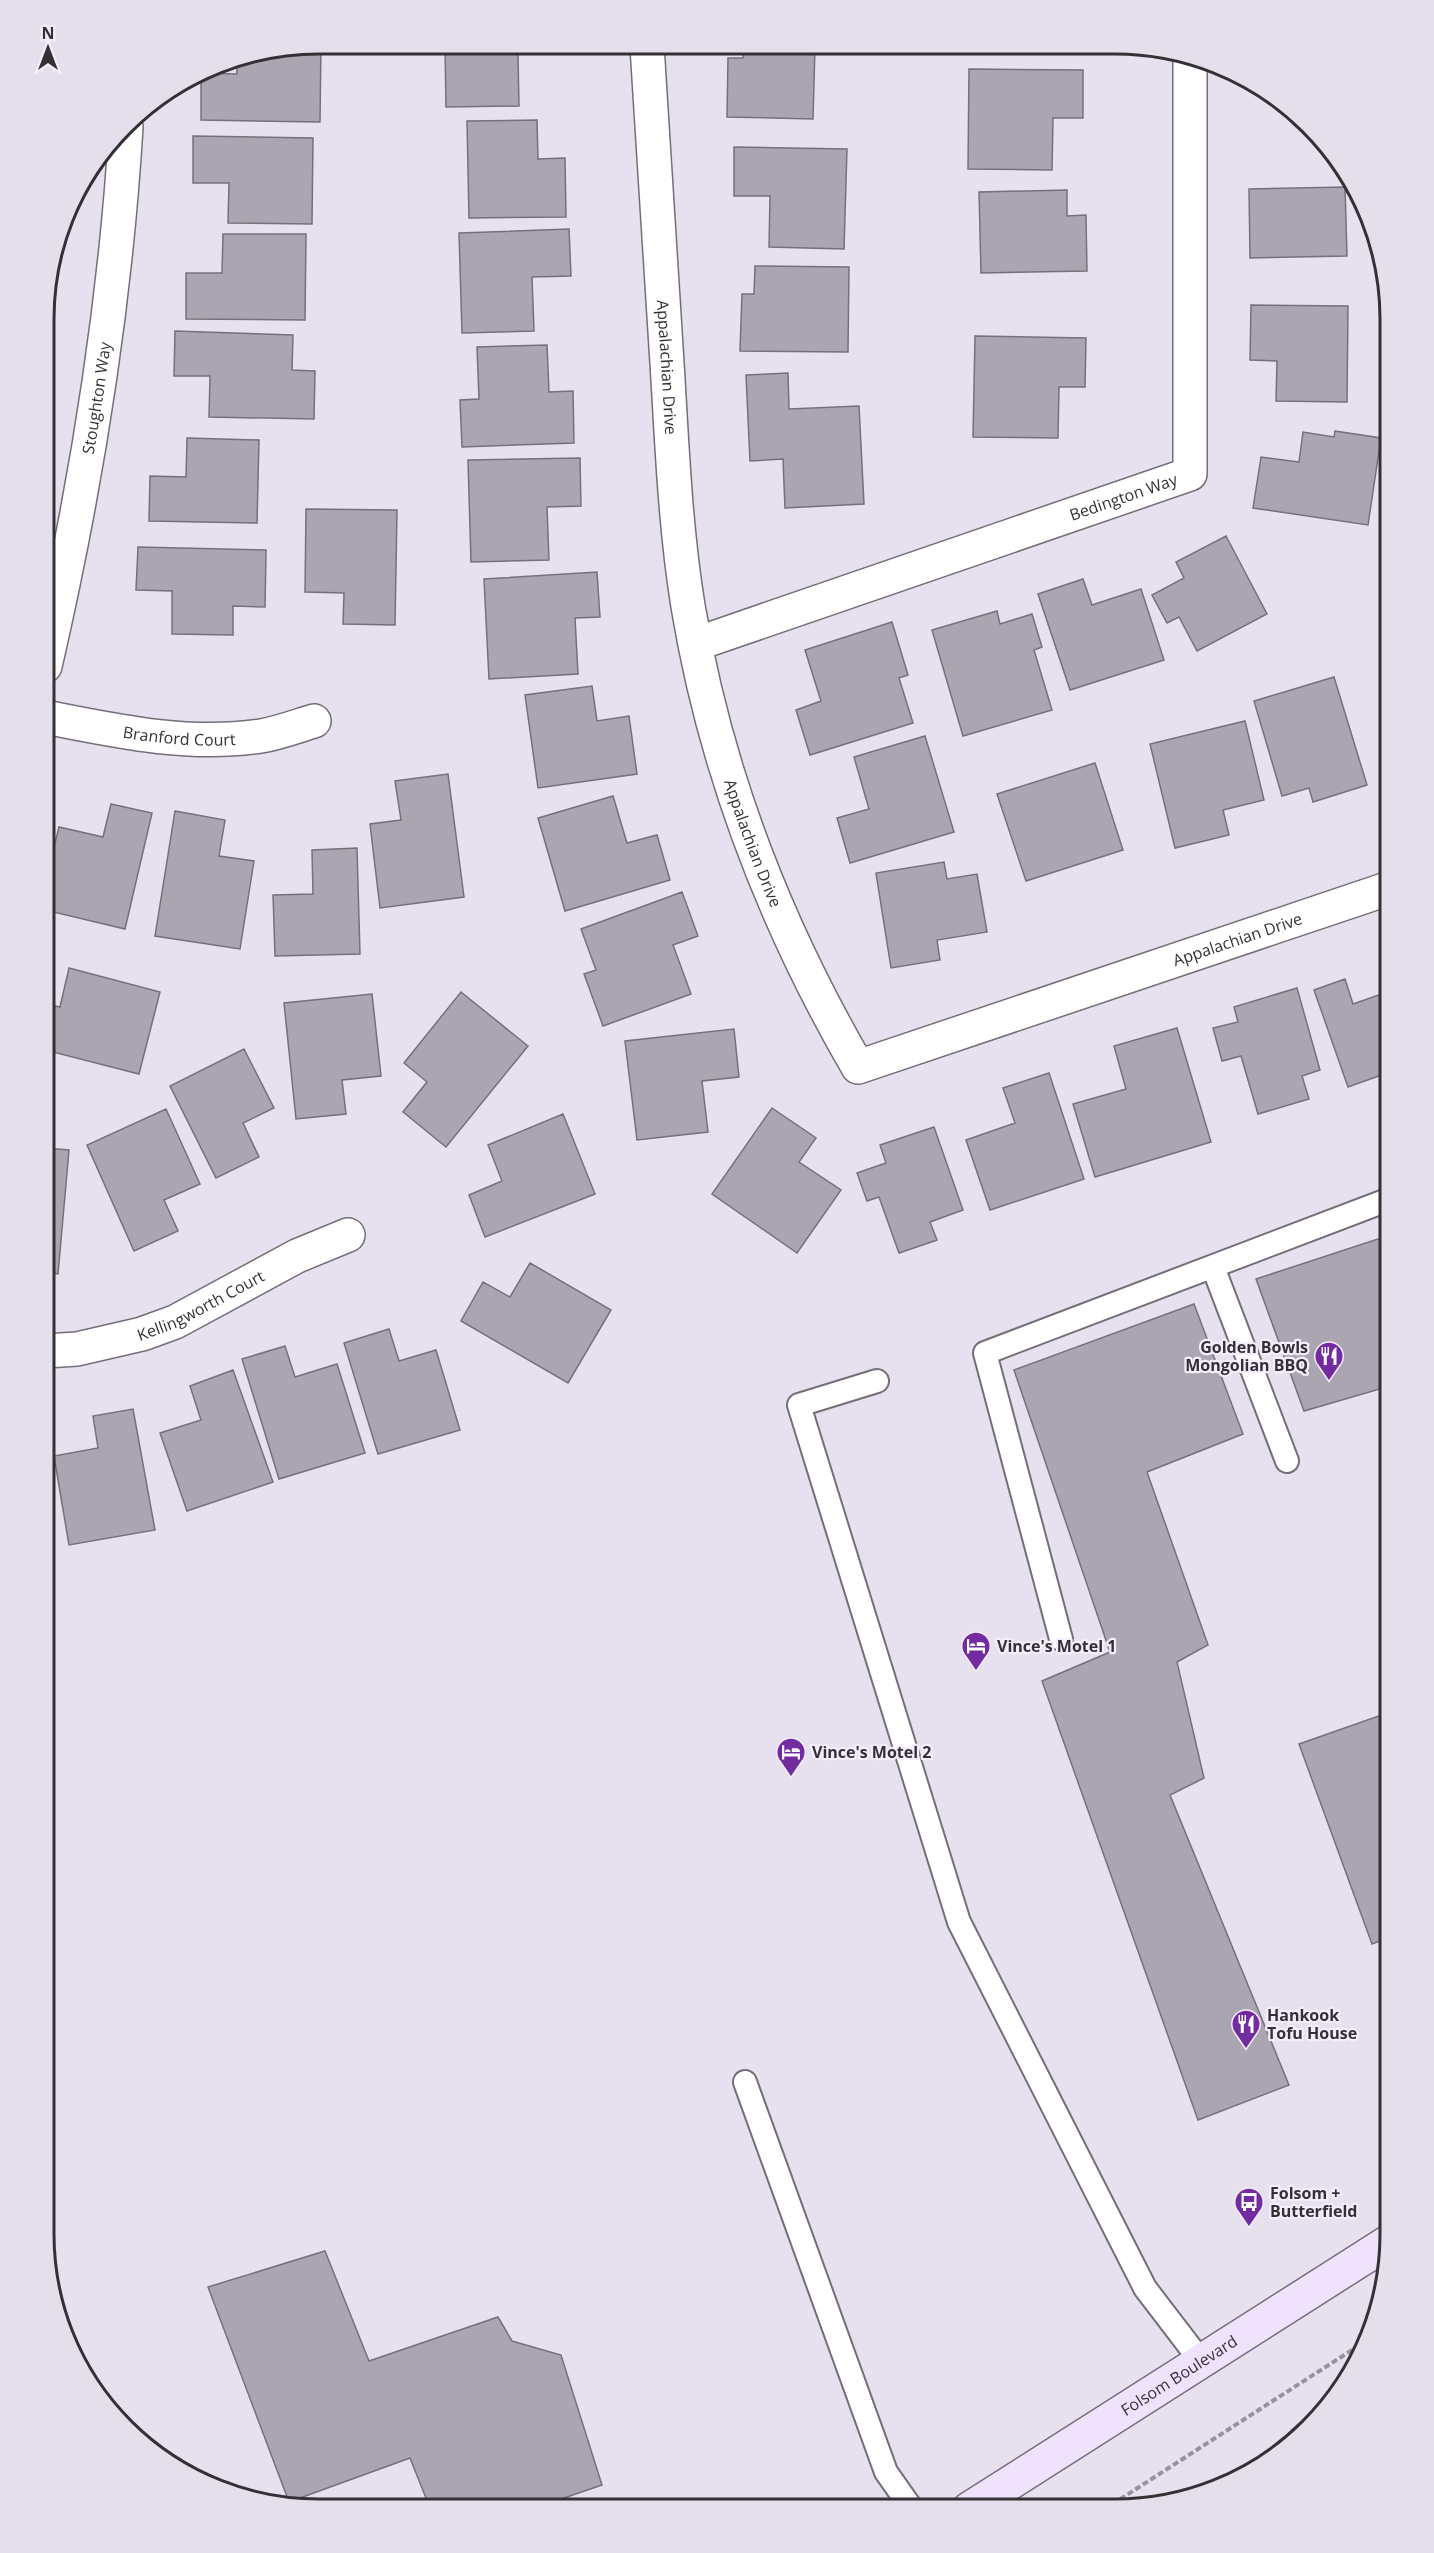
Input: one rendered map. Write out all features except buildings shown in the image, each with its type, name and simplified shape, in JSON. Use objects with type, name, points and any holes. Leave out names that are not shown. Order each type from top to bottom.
[{"type":"main road","name":"Folsom Boulevard","points":[[985,2499],[1379,2248]]},
{"type":"street","name":"Appalachian Drive","points":[[648,54],[676,514],[696,644],[713,721],[739,811],[768,888],[834,1025],[858,1067],[1380,891]]},
{"type":"street","name":"Bedington Way","points":[[696,644],[1190,474],[1190,65]]},
{"type":"street","name":"Stoughton Way","points":[[54,626],[68,565],[106,348],[122,201],[125,139]]},
{"type":"street","name":"Branford Court","points":[[54,719],[119,732],[180,738],[262,736],[314,721]]},
{"type":"street","name":"Kellingworth Court","points":[[54,1350],[77,1349],[142,1334],[174,1322],[297,1256],[348,1235]]},
{"type":"lane","points":[[1061,1639],[985,1353],[1380,1203]]},
{"type":"lane","points":[[1213,1267],[1287,1461]]},
{"type":"lane","points":[[877,1381],[800,1405],[959,1922],[1145,2288],[1200,2360]]},
{"type":"lane","points":[[745,2082],[886,2472],[905,2499]]},
{"type":"path","points":[[1123,2499],[1354,2349]]},
{"type":"place","name":"Golden Bowls Mongolian BBQ","points":[[1329,1382]]},
{"type":"place","name":"Vince's Motel 1","points":[[976,1672]]},
{"type":"place","name":"Vince's Motel 2","points":[[791,1778]]},
{"type":"place","name":"Hankook Tofu House","points":[[1246,2050]]},
{"type":"place","name":"Folsom + Butterfield","points":[[1249,2228]]}]
